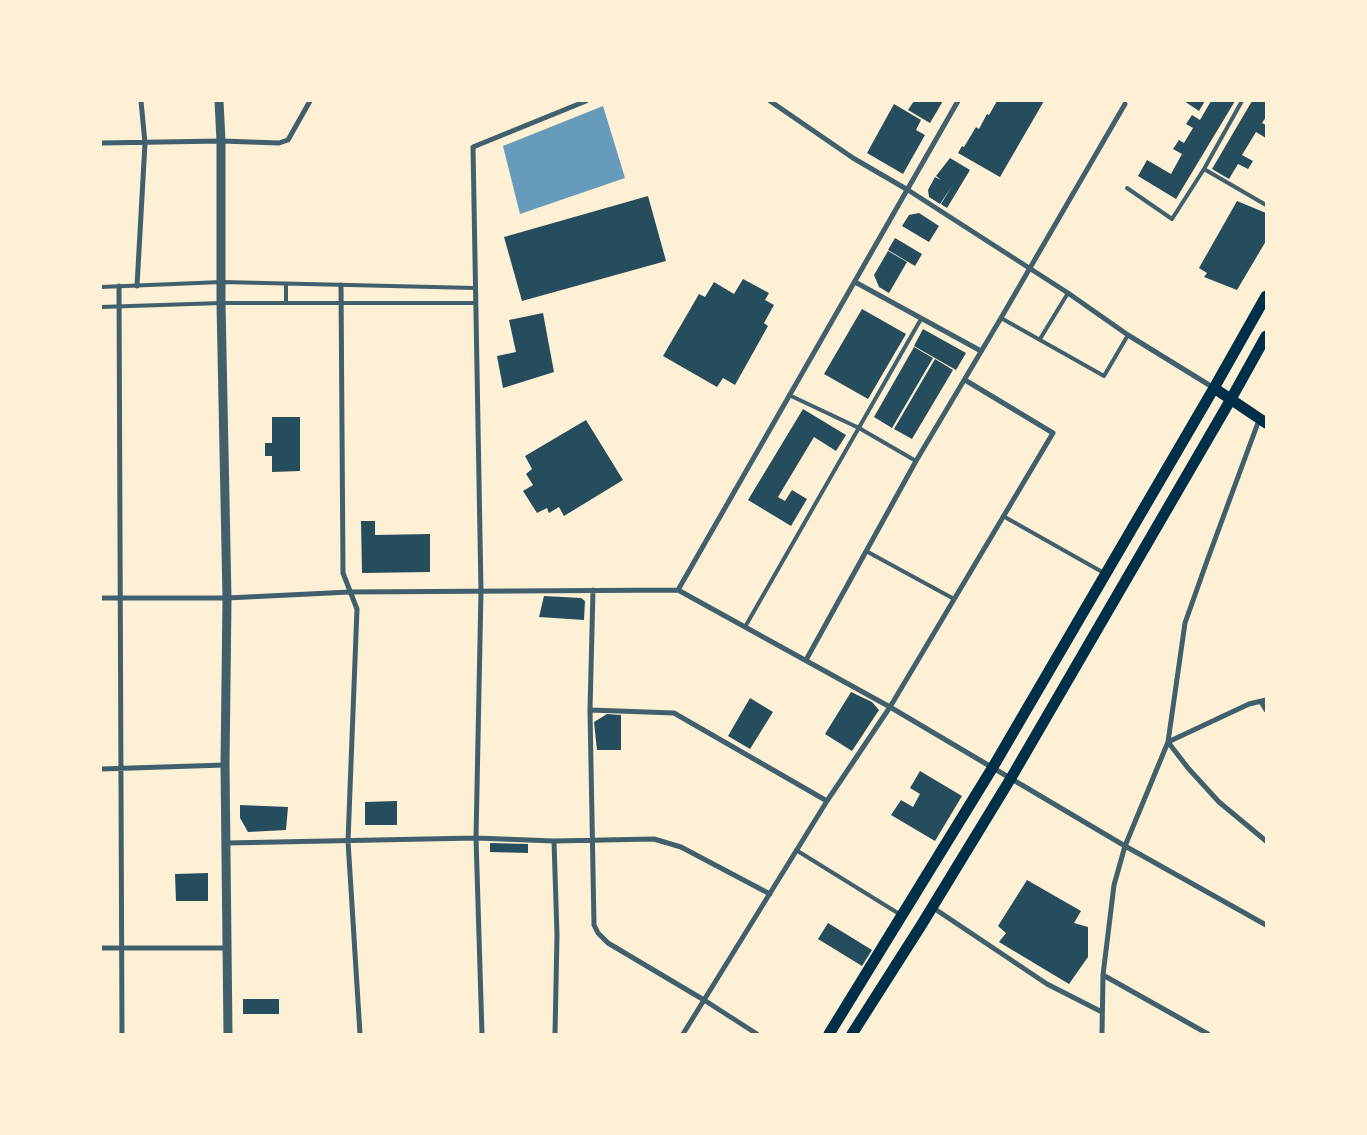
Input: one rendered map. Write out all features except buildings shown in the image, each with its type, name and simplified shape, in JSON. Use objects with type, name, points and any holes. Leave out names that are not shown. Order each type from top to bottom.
[{"type":"main road","points":[[829,1034],[993,767],[1266,296]]},
{"type":"main road","points":[[852,1034],[1011,778],[1266,336]]},
{"type":"main road","points":[[1214,388],[1263,421]]},
{"type":"street","points":[[137,286],[145,142],[141,101]]},
{"type":"street","points":[[219,101],[227,598],[225,765],[228,1034]]},
{"type":"street","points":[[101,144],[221,141],[278,143],[288,140],[310,101]]},
{"type":"street","points":[[482,1034],[476,838],[481,591],[473,147],[586,101]]},
{"type":"street","points":[[770,101],[853,158],[908,190],[1214,388]]},
{"type":"street","points":[[678,590],[958,101]]},
{"type":"street","points":[[806,660],[916,461],[1125,104]]},
{"type":"street","points":[[855,282],[981,351]]},
{"type":"street","points":[[341,285],[343,573],[357,609],[348,840],[360,1034]]},
{"type":"street","points":[[119,286],[121,306],[122,1034]]},
{"type":"street","points":[[683,1034],[827,801],[890,707],[1053,433],[965,380]]},
{"type":"street","points":[[1102,1034],[1103,975],[1114,885],[1125,846],[1168,742],[1185,623],[1206,561],[1263,421]]},
{"type":"street","points":[[593,590],[590,710],[594,840],[594,925],[598,933],[608,943],[757,1034]]},
{"type":"street","points":[[101,598],[227,598],[350,592],[678,590],[890,707],[1125,846],[1266,925]]},
{"type":"street","points":[[1168,742],[1248,704],[1263,701],[1266,710]]},
{"type":"street","points":[[590,710],[674,714],[827,801]]},
{"type":"street","points":[[1168,742],[1188,768],[1219,802],[1266,841]]},
{"type":"street","points":[[101,769],[225,765]]},
{"type":"street","points":[[227,843],[476,838],[554,841],[654,839],[681,847],[770,894]]},
{"type":"street","points":[[554,841],[557,934],[555,1034]]},
{"type":"street","points":[[932,907],[1047,984],[1102,1012]]},
{"type":"street","points":[[101,948],[228,948]]},
{"type":"street","points":[[1103,975],[1208,1034]]},
{"type":"lane","points":[[1127,188],[1172,219],[1204,169],[1242,101]]},
{"type":"lane","points":[[1204,169],[1266,205]]},
{"type":"lane","points":[[101,287],[222,282],[475,288]]},
{"type":"lane","points":[[286,284],[286,303]]},
{"type":"lane","points":[[1040,339],[1068,293]]},
{"type":"lane","points":[[101,307],[221,303],[475,303]]},
{"type":"lane","points":[[1001,318],[1104,376],[1128,334]]},
{"type":"lane","points":[[745,627],[921,319]]},
{"type":"lane","points":[[789,396],[859,428],[916,461]]},
{"type":"lane","points":[[1003,516],[1104,574]]},
{"type":"lane","points":[[866,551],[954,599]]},
{"type":"lane","points":[[796,850],[902,916]]},
{"type":"water","points":[[603,106],[625,178],[520,214],[503,146]]}]
